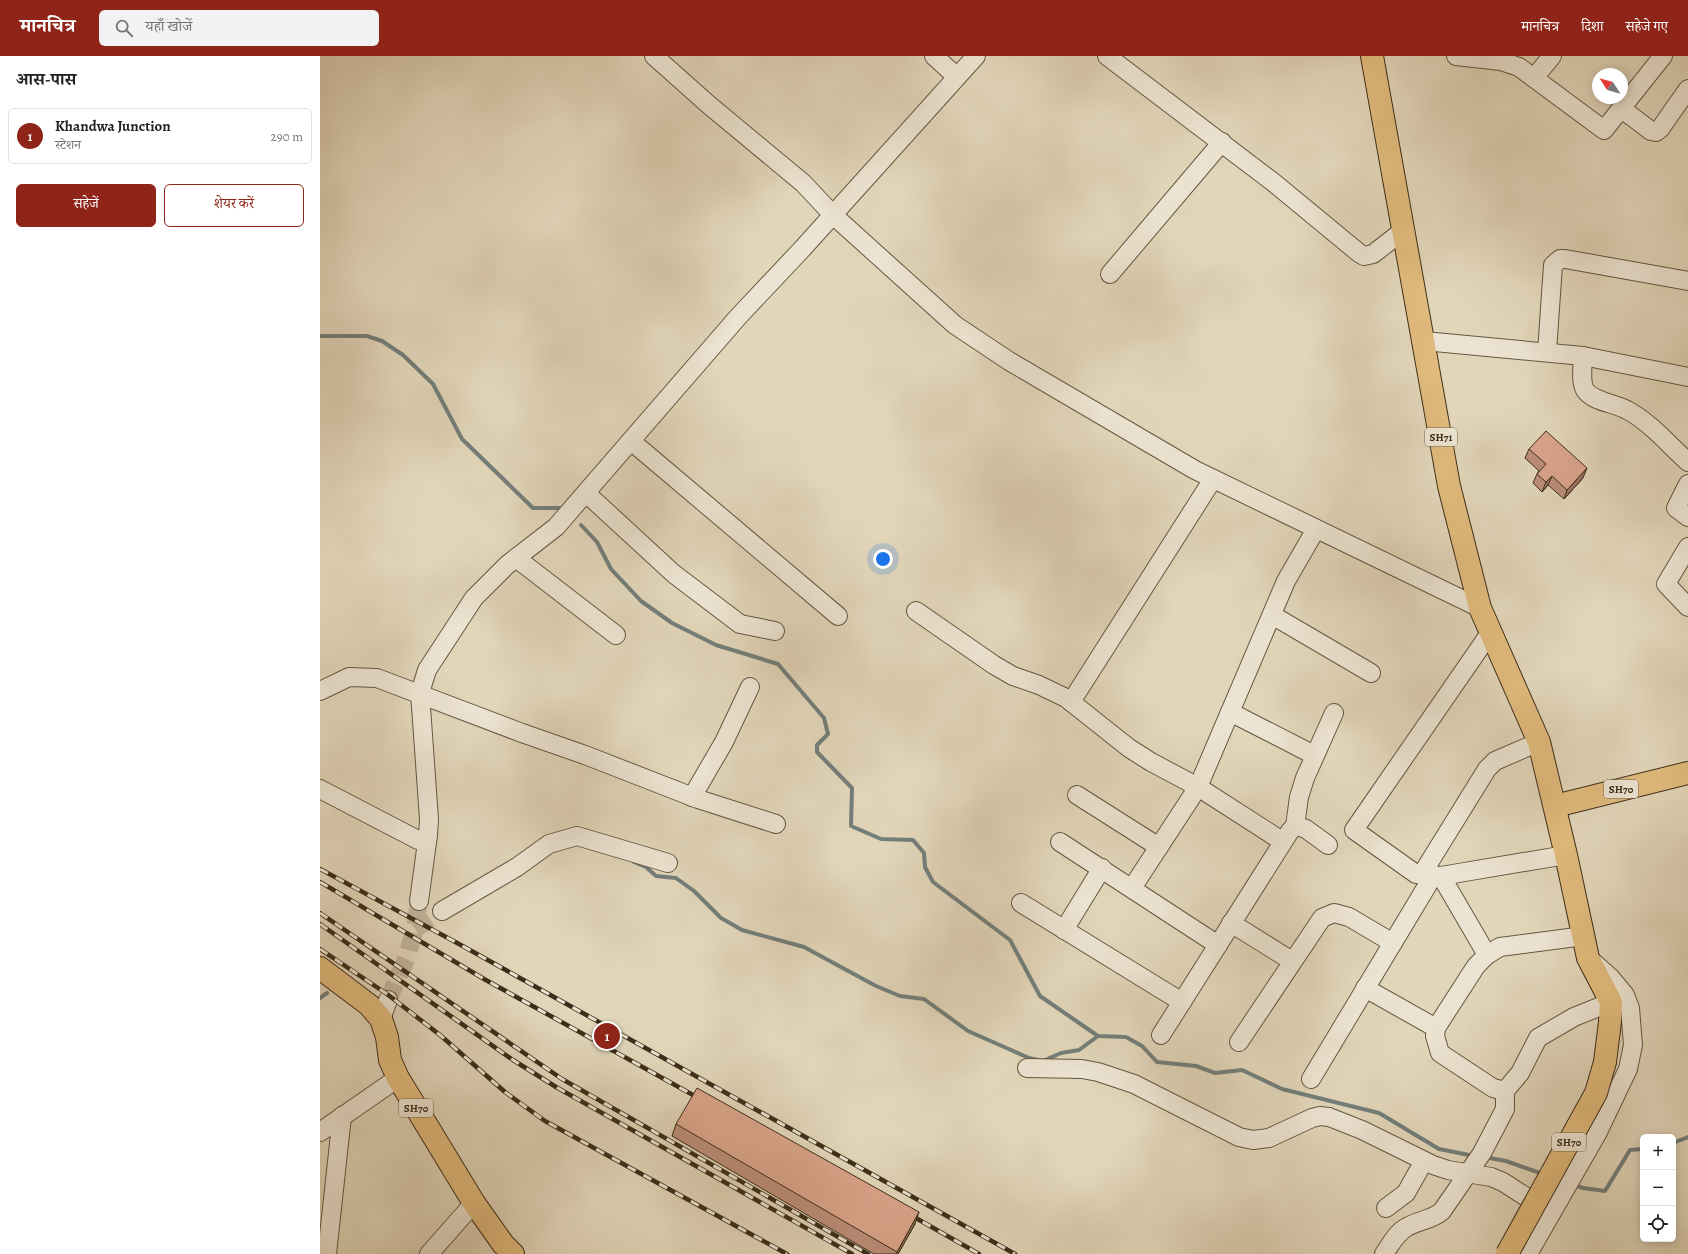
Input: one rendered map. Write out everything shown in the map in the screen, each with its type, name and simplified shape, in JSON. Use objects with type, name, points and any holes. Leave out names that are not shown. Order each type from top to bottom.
[{"type":"main road","name":"SH71","points":[[1372,56],[1449,486],[1480,608],[1539,742],[1555,806]]},
{"type":"main road","name":"SH70","points":[[1555,806],[1688,773]]},
{"type":"main road","points":[[1555,806],[1588,958],[1611,1012]]},
{"type":"main road","name":"SH70","points":[[320,968],[369,1005],[384,1009],[390,1060],[398,1078],[474,1203],[503,1244],[513,1254]]},
{"type":"main road","name":"SH70","points":[[1507,1254],[1596,1093],[1605,1062],[1611,1012]]},
{"type":"street","points":[[654,56],[709,105],[803,183],[833,215],[955,325],[1016,365],[1101,416],[1213,479],[1480,608]]},
{"type":"street","points":[[934,56],[957,77]]},
{"type":"street","points":[[419,901],[429,819],[420,693],[427,670],[474,598],[516,558],[556,527],[738,317],[833,215],[976,56]]},
{"type":"street","points":[[1107,56],[1222,142],[1364,256],[1373,254],[1404,230]]},
{"type":"street","points":[[1456,56],[1501,61],[1519,67],[1604,130],[1663,56]]},
{"type":"street","points":[[1534,78],[1552,56]]},
{"type":"street","points":[[1622,108],[1651,131],[1656,132],[1660,129],[1688,89]]},
{"type":"street","points":[[1110,274],[1222,142]]},
{"type":"street","points":[[1547,352],[1553,265],[1560,259],[1688,281]]},
{"type":"street","points":[[1424,341],[1584,356],[1688,377]]},
{"type":"street","points":[[1584,356],[1583,385],[1586,391],[1596,398],[1625,409],[1637,416],[1688,462]]},
{"type":"street","points":[[631,441],[838,616]]},
{"type":"street","points":[[1071,702],[1213,479]]},
{"type":"street","points":[[1688,484],[1676,508],[1688,517]]},
{"type":"street","points":[[586,493],[674,574],[740,624],[775,631]]},
{"type":"street","points":[[1132,888],[1198,787],[1286,581],[1316,529]]},
{"type":"street","points":[[1688,547],[1666,584],[1688,607]]},
{"type":"street","points":[[516,558],[616,635]]},
{"type":"street","points":[[916,611],[994,665],[1013,676],[1057,693],[1071,702],[1129,748],[1151,762],[1198,787],[1282,841]]},
{"type":"street","points":[[1272,615],[1371,673]]},
{"type":"street","points":[[1490,633],[1354,830],[1416,874],[1432,875],[1566,855]]},
{"type":"street","points":[[320,690],[349,677],[377,678],[692,796],[776,824]]},
{"type":"street","points":[[692,796],[724,742],[750,688]]},
{"type":"street","points":[[1230,712],[1314,755]]},
{"type":"street","points":[[1161,1035],[1282,841],[1295,826],[1299,797],[1314,755],[1334,713]]},
{"type":"street","points":[[1311,1079],[1432,875],[1487,769],[1495,761],[1539,742]]},
{"type":"street","points":[[320,789],[418,840],[426,840],[428,835]]},
{"type":"street","points":[[1077,795],[1159,847]]},
{"type":"street","points":[[1295,826],[1300,826],[1306,829],[1328,845]]},
{"type":"street","points":[[442,911],[517,867],[549,844],[577,836],[668,863]]},
{"type":"street","points":[[1060,842],[1218,944]]},
{"type":"street","points":[[1064,930],[1102,868]]},
{"type":"street","points":[[1432,875],[1487,955]]},
{"type":"street","points":[[1021,903],[1182,1002]]},
{"type":"street","points":[[1239,1042],[1322,918],[1334,913],[1349,917],[1392,943]]},
{"type":"street","points":[[1231,923],[1292,961]]},
{"type":"street","points":[[1505,1090],[1493,1088],[1440,1052],[1435,1036],[1436,1028],[1476,966],[1487,955],[1500,947],[1584,936]]},
{"type":"street","points":[[1528,1254],[1598,1132],[1628,1069],[1633,1045],[1630,1008],[1625,995],[1610,977],[1588,958]]},
{"type":"street","points":[[1365,988],[1436,1028]]},
{"type":"street","points":[[1384,1254],[1401,1231],[1408,1226],[1436,1216],[1442,1211],[1482,1152],[1505,1110],[1505,1090],[1520,1074],[1538,1038],[1574,1017],[1611,1012]]},
{"type":"street","points":[[1027,1068],[1082,1069],[1098,1072],[1134,1084],[1240,1137],[1253,1140],[1269,1138],[1312,1118],[1320,1116],[1329,1117],[1362,1130],[1424,1161],[1448,1170],[1491,1177],[1504,1182],[1551,1213]]},
{"type":"street","points":[[320,1132],[398,1078]]},
{"type":"street","points":[[327,1254],[342,1116]]},
{"type":"street","points":[[1386,1208],[1406,1193],[1424,1161]]},
{"type":"street","points":[[429,1254],[474,1203]]},
{"type":"building","points":[[1546,431],[1587,468],[1567,490],[1552,476],[1546,482],[1537,474],[1546,464],[1529,449]]},
{"type":"building","points":[[697,1088],[919,1212],[897,1252],[676,1124]]},
{"type":"waterway","points":[[320,336],[367,336],[382,341],[403,355],[433,384],[462,439],[533,508],[564,508]]},
{"type":"waterway","points":[[581,525],[597,542],[611,569],[641,601],[672,623],[716,645],[778,664],[824,718],[828,734],[817,745],[817,752],[852,788],[851,826],[881,839],[913,840],[924,853],[925,867],[933,882],[1010,940],[1040,996],[1098,1036],[1126,1037],[1142,1046],[1157,1062],[1196,1066],[1215,1073],[1242,1070],[1282,1089],[1379,1113],[1439,1149],[1474,1156]]},
{"type":"waterway","points":[[634,862],[646,867],[656,876],[676,878],[694,891],[721,918],[742,930],[804,947],[876,986],[900,996],[924,999],[968,1031],[1029,1058],[1043,1061],[1061,1053],[1079,1050],[1098,1036]]},
{"type":"waterway","points":[[320,998],[327,993]]},
{"type":"waterway","points":[[1676,1142],[1688,1137]]},
{"type":"waterway","points":[[1574,1185],[1583,1188],[1605,1191],[1630,1150],[1640,1149]]},
{"type":"waterway","points":[[1484,1157],[1506,1161],[1543,1174]]},
{"type":"tunnel","points":[[388,1000],[407,957],[415,929],[419,901]]},
{"type":"tunnel","points":[[415,929],[442,911]]},
{"type":"railway","points":[[320,869],[459,944],[1015,1254]]},
{"type":"railway","points":[[320,882],[484,979],[702,1100]]},
{"type":"railway","points":[[320,913],[562,1079],[868,1254]]},
{"type":"railway","points":[[320,924],[513,1060],[556,1087],[852,1254]]},
{"type":"railway","points":[[320,949],[387,994],[440,1035],[505,1092],[545,1121],[787,1254]]},
{"type":"railway","points":[[907,1213],[979,1254]]},
{"type":"place","name":"Khandwa Junction","points":[[607,1036]]}]
